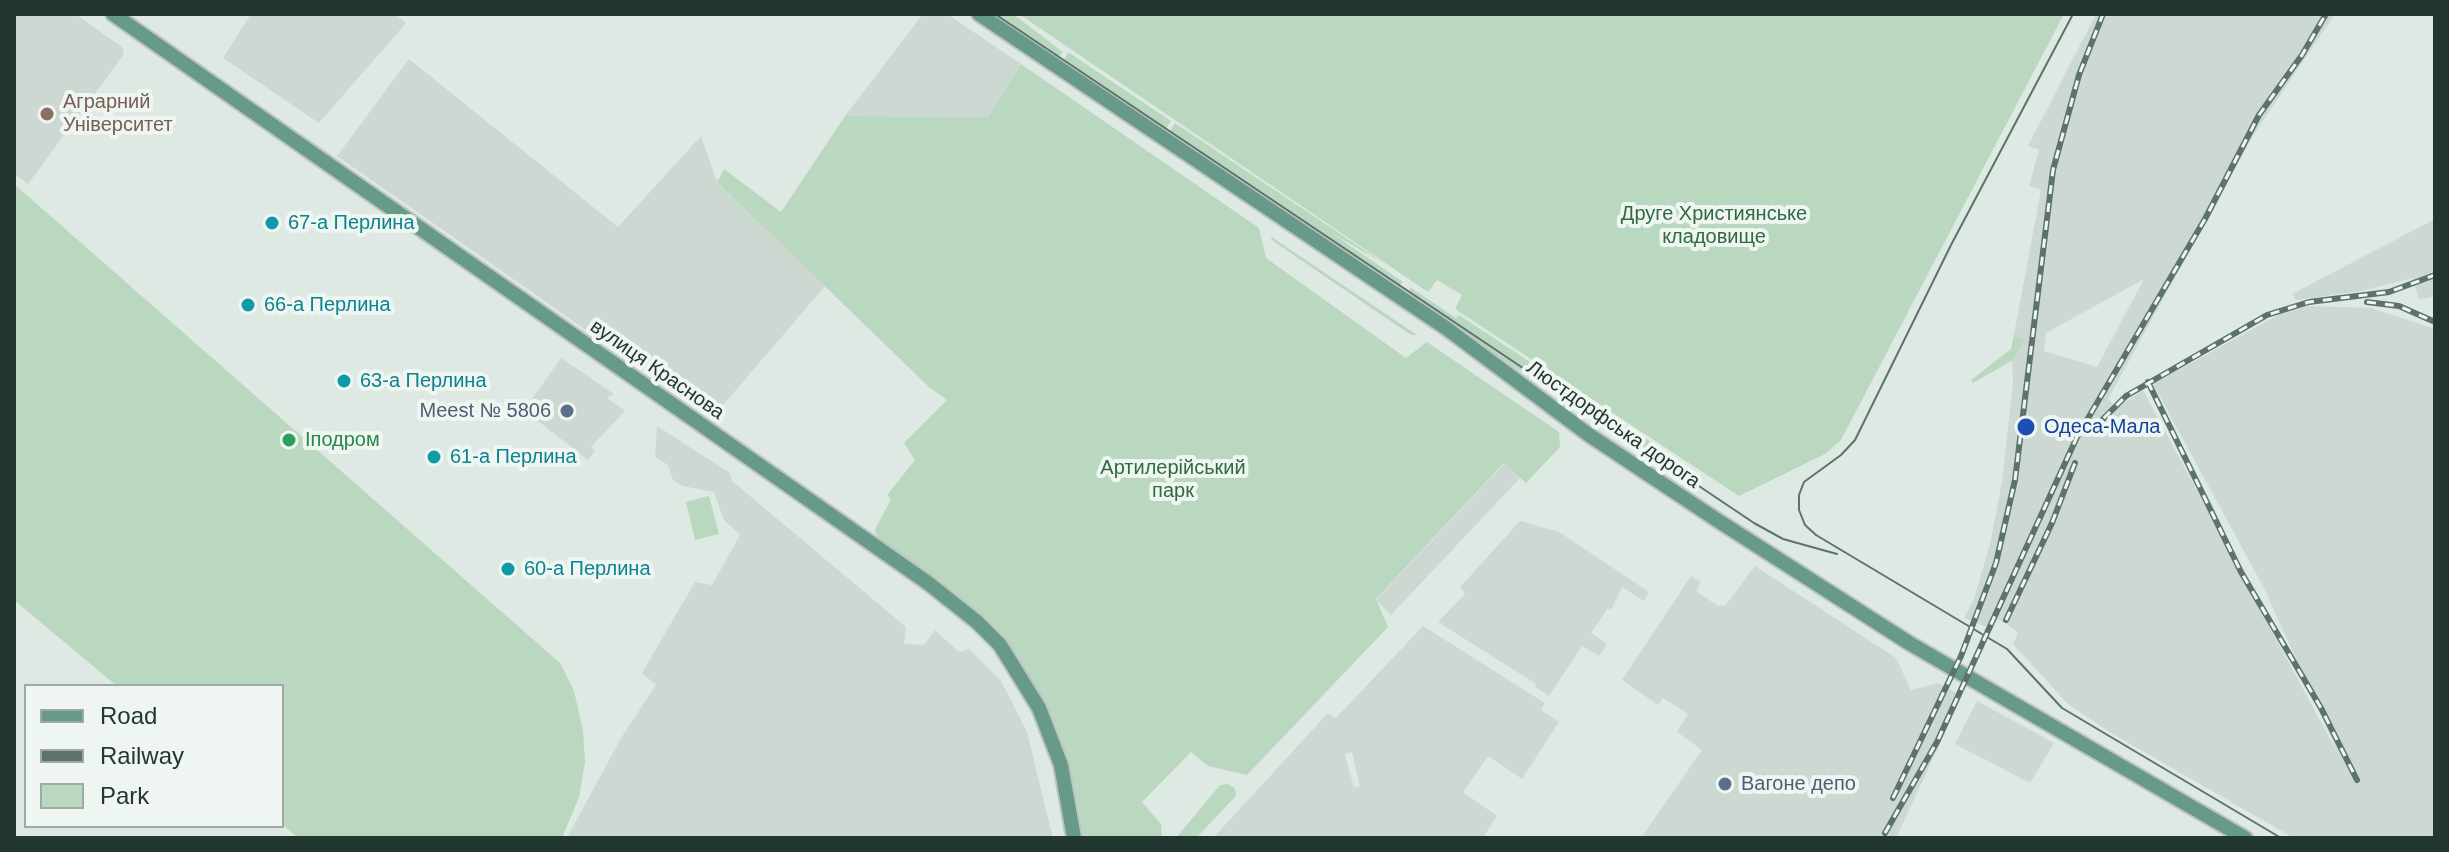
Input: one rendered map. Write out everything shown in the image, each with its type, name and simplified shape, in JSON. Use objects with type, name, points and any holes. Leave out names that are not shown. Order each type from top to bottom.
[{"type":"main road","name":"вулиця Краснова","points":[[113,14],[967,613],[1000,645],[1039,708],[1061,765],[1074,838]]},
{"type":"main road","name":"Люстдорфська дорога","points":[[979,14],[1446,328],[1589,435],[1717,520],[1922,651],[2245,838]]},
{"type":"shaded area","name":"Аграрний Університет","points":[[14,14],[75,14],[122,47],[124,54],[28,184],[14,174]]},
{"type":"shaded area","points":[[251,14],[395,14],[406,23],[319,123],[223,58]]},
{"type":"shaded area","points":[[923,14],[947,14],[1021,64],[988,117],[845,116]]},
{"type":"shaded area","points":[[2096,14],[2335,14],[2254,134],[2108,399],[2117,408],[2143,390],[2340,758],[2265,590],[2153,384],[2280,314],[2308,306],[2371,308],[2435,329],[2435,838],[2294,838],[2111,733],[2068,704],[2013,644],[2018,633],[2005,623],[1997,619],[1992,629],[1964,618],[1974,599],[1990,544],[2002,482],[2013,382],[2011,350],[2041,190],[2029,186],[2039,150],[2028,146]],"holes":[[[2144,279],[2097,367],[2044,351],[2046,333]]]},
{"type":"shaded area","points":[[409,59],[618,227],[701,136],[717,182],[825,286],[712,418],[337,156]]},
{"type":"shaded area","points":[[2435,219],[2435,296],[2419,300],[2413,278],[2361,291],[2296,300],[2292,294]]},
{"type":"shaded area","points":[[561,358],[614,394],[607,398],[625,411],[591,447],[595,451],[588,460],[524,410]]},
{"type":"shaded area","points":[[657,426],[730,473],[732,481],[906,627],[904,644],[924,645],[935,630],[959,652],[969,649],[1001,681],[1027,732],[1053,838],[567,838],[621,738],[656,685],[642,673],[695,582],[712,585],[740,535],[724,520],[714,492],[683,486],[673,480],[668,465],[655,457]]},
{"type":"shaded area","points":[[1505,463],[1520,478],[1391,615],[1376,600]]},
{"type":"shaded area","points":[[1520,521],[1559,532],[1649,592],[1644,601],[1622,587],[1611,610],[1608,608],[1591,633],[1607,644],[1599,656],[1582,646],[1549,696],[1535,687],[1536,684],[1438,622],[1465,594],[1460,587]]},
{"type":"shaded area","points":[[1755,566],[1896,658],[1911,690],[1938,683],[1962,696],[1896,838],[1641,838],[1702,750],[1677,732],[1688,714],[1663,698],[1658,705],[1622,680],[1691,576],[1701,582],[1696,591],[1718,606],[1725,606]]},
{"type":"shaded area","points":[[1423,626],[1545,703],[1541,710],[1559,722],[1522,779],[1488,756],[1463,792],[1497,816],[1483,838],[1213,838],[1328,713],[1336,718]],"holes":[[[1352,752],[1360,786],[1354,788],[1345,754]]]},
{"type":"shaded area","points":[[1977,701],[2054,743],[2030,783],[1955,744]]},
{"type":"green space","points":[[992,14],[1013,14],[1063,52],[1058,58]]},
{"type":"green space","name":"Друге Християнське кладовище","points":[[1019,14],[2064,14],[1841,440],[1825,454],[1739,496],[1455,309],[1462,295],[1437,280],[1428,292]]},
{"type":"green space","points":[[1068,52],[1171,121],[1165,130],[1063,62]]},
{"type":"green space","name":"Артилерійський парк","points":[[1021,64],[1259,228],[1266,258],[1406,358],[1427,342],[1559,432],[1560,447],[1526,483],[1504,463],[1376,599],[1388,627],[1247,775],[1208,766],[1191,752],[1142,802],[1161,824],[1162,838],[1080,838],[1079,811],[1060,745],[1019,665],[881,547],[875,530],[891,499],[887,495],[915,460],[904,443],[947,400],[929,387],[717,182],[724,169],[781,212],[845,116],[988,117]]},
{"type":"green space","points":[[1175,123],[1385,264],[1333,234],[1403,282],[1398,287],[1169,133]]},
{"type":"green space","points":[[14,184],[560,663],[574,691],[583,731],[585,762],[579,797],[562,838],[298,838],[284,826],[284,684],[115,684],[14,600]]},
{"type":"green space","points":[[1270,236],[1417,335],[1411,335]]},
{"type":"green space","points":[[1410,287],[1456,318],[1459,315],[1657,446],[1654,451],[1687,474],[1683,481],[1410,297]]},
{"type":"green space","points":[[2014,337],[2025,339],[2013,360],[1973,383],[1971,380],[2011,349]]},
{"type":"green space","points":[[709,496],[719,534],[695,540],[686,502]]},
{"type":"green space","points":[[1220,785],[1235,788],[1236,796],[1196,838],[1176,838]]},
{"type":"tram line","points":[[995,14],[1754,523],[1783,539],[1837,554]]},
{"type":"tram line","points":[[2073,14],[1951,245],[1855,440],[1841,455],[1804,482],[1799,495],[1799,510],[1805,525],[1816,535],[2007,649],[2062,708],[2281,838]]},
{"type":"railway","points":[[1893,798],[1961,656],[1996,563],[2015,480],[2053,170],[2079,75],[2103,14]]},
{"type":"railway","points":[[1885,833],[1937,742],[2077,437],[2205,219],[2259,115],[2302,55],[2326,14]]},
{"type":"railway","points":[[2091,431],[2126,396],[2267,315],[2309,302],[2389,292],[2435,275]]},
{"type":"railway","points":[[2367,302],[2399,306],[2435,322]]},
{"type":"railway","points":[[2148,382],[2241,572],[2321,708],[2357,780]]},
{"type":"railway","points":[[2006,620],[2052,523],[2075,463]]},
{"type":"place","name":"Аграрний Університет","points":[[47,114]]},
{"type":"place","name":"67-а Перлина","points":[[272,223]]},
{"type":"place","name":"66-а Перлина","points":[[248,305]]},
{"type":"place","name":"63-а Перлина","points":[[344,381]]},
{"type":"place","name":"Meest № 5806","points":[[567,411]]},
{"type":"place","name":"Одеса-Мала","points":[[2026,427]]},
{"type":"place","name":"Іподром","points":[[289,440]]},
{"type":"place","name":"61-а Перлина","points":[[434,457]]},
{"type":"place","name":"60-а Перлина","points":[[508,569]]},
{"type":"place","name":"Вагоне депо","points":[[1725,784]]}]
